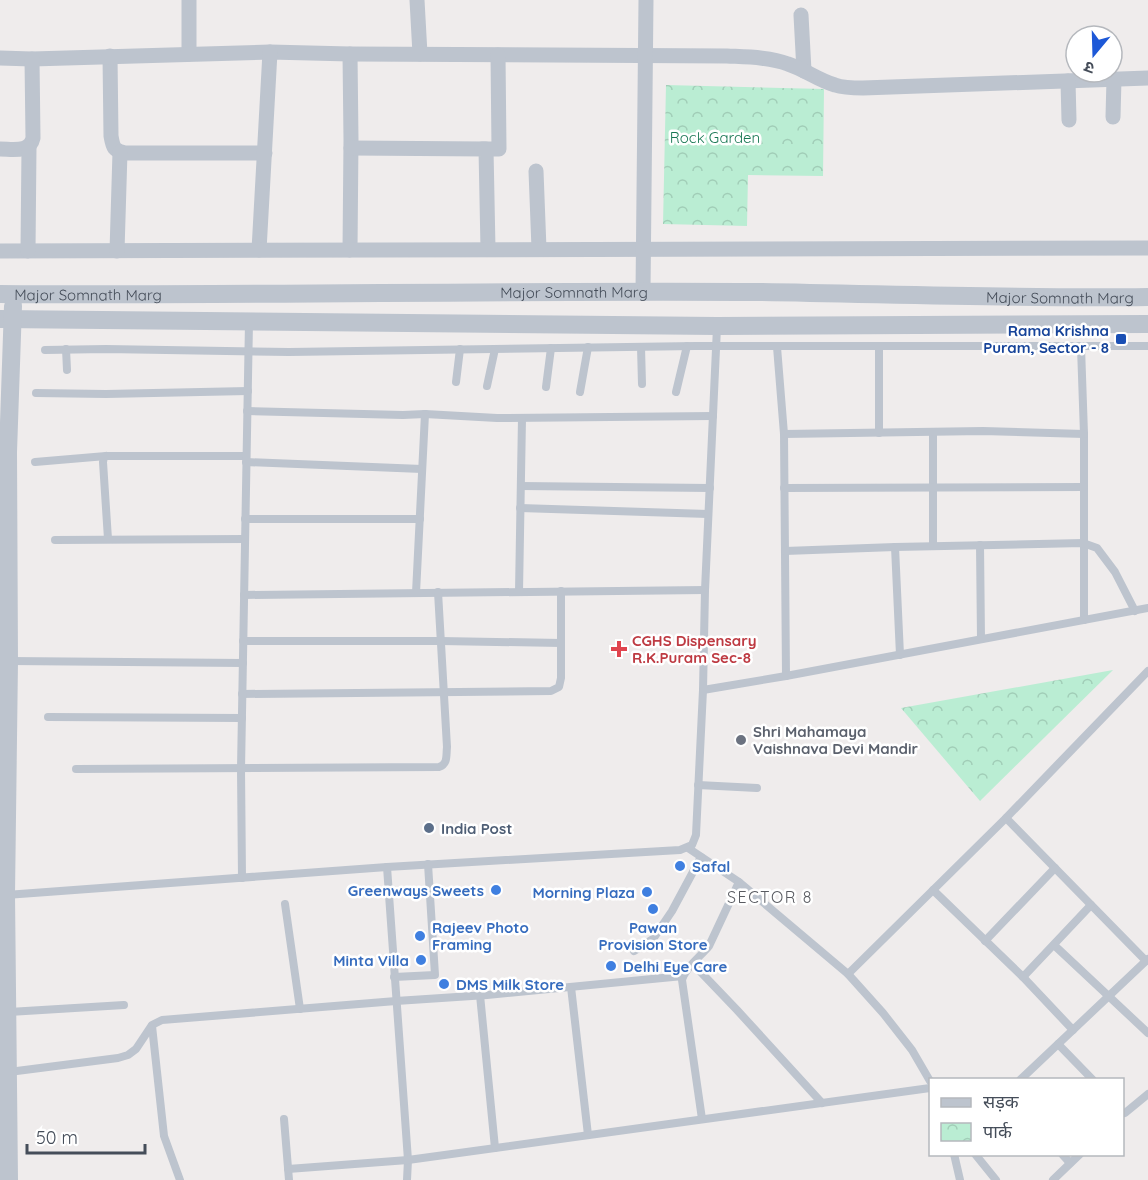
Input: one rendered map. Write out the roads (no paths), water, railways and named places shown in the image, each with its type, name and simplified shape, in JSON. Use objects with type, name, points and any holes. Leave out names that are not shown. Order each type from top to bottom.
[{"type":"street","points":[[189,0],[189,54]]},
{"type":"street","points":[[417,0],[420,54]]},
{"type":"street","points":[[642,292],[646,0]]},
{"type":"street","points":[[801,15],[804,71]]},
{"type":"street","points":[[259,250],[270,52]]},
{"type":"street","points":[[0,58],[270,52],[727,56],[760,58],[789,64],[833,85],[849,88],[1064,81]]},
{"type":"street","points":[[350,54],[350,250]]},
{"type":"street","points":[[351,148],[499,149],[498,55]]},
{"type":"street","points":[[110,56],[111,136],[113,147],[120,152],[265,153]]},
{"type":"street","points":[[28,251],[29,147],[33,138],[32,59]]},
{"type":"street","points":[[1124,79],[1148,78]]},
{"type":"street","points":[[1068,84],[1069,120]]},
{"type":"street","points":[[1113,117],[1114,84]]},
{"type":"street","points":[[0,149],[21,150],[29,147]]},
{"type":"street","points":[[482,149],[486,149],[488,249]]},
{"type":"street","points":[[117,250],[120,152]]},
{"type":"street","points":[[536,171],[538,249]]},
{"type":"street","points":[[0,251],[1148,248]]},
{"type":"street","name":"Major Somnath Marg","points":[[7,294],[760,292],[1053,298],[1148,297]]},
{"type":"street","points":[[7,294],[4,452],[9,661],[4,683],[3,793],[6,895],[3,919],[8,1072],[4,1112],[9,1180]]},
{"type":"street","name":"Major Somnath Marg","points":[[6,319],[717,326],[1148,324]]},
{"type":"lane","points":[[242,878],[241,769],[249,321]]},
{"type":"lane","points":[[6,895],[428,864],[680,850],[692,845],[696,835],[703,690],[705,591],[717,326]]},
{"type":"lane","points":[[676,392],[687,346]]},
{"type":"lane","points":[[45,350],[248,352],[687,346],[1148,346]]},
{"type":"lane","points":[[1081,346],[1084,434],[1084,620]]},
{"type":"lane","points":[[580,392],[588,347]]},
{"type":"lane","points":[[641,347],[642,384]]},
{"type":"lane","points":[[777,347],[784,434],[786,676]]},
{"type":"lane","points":[[879,347],[879,433]]},
{"type":"lane","points":[[546,387],[551,348]]},
{"type":"lane","points":[[66,349],[67,370]]},
{"type":"lane","points":[[456,382],[460,349]]},
{"type":"lane","points":[[487,386],[495,349]]},
{"type":"lane","points":[[36,393],[248,391]]},
{"type":"lane","points":[[248,411],[425,414],[496,418],[713,416]]},
{"type":"lane","points":[[416,592],[425,414]]},
{"type":"lane","points":[[519,592],[522,418]]},
{"type":"lane","points":[[784,434],[983,431],[1084,434]]},
{"type":"lane","points":[[933,432],[933,546]]},
{"type":"lane","points":[[35,462],[106,456],[246,459],[422,469]]},
{"type":"lane","points":[[106,456],[103,462],[108,539]]},
{"type":"lane","points":[[521,486],[710,488]]},
{"type":"lane","points":[[784,488],[1084,487]]},
{"type":"lane","points":[[520,508],[708,514]]},
{"type":"lane","points":[[245,519],[420,519]]},
{"type":"lane","points":[[55,540],[245,539]]},
{"type":"lane","points":[[785,551],[1083,543],[1097,548],[1115,572],[1135,610]]},
{"type":"lane","points":[[980,545],[981,639]]},
{"type":"lane","points":[[895,547],[900,655]]},
{"type":"lane","points":[[242,694],[543,692],[555,689],[561,684],[561,591]]},
{"type":"lane","points":[[244,595],[705,591]]},
{"type":"lane","points":[[76,769],[439,767],[445,763],[447,747],[438,592]]},
{"type":"lane","points":[[703,690],[1148,608]]},
{"type":"lane","points":[[243,641],[441,641],[561,644]]},
{"type":"lane","points":[[9,661],[243,663]]},
{"type":"lane","points":[[848,974],[1006,818],[1148,671]]},
{"type":"lane","points":[[48,717],[242,718]]},
{"type":"lane","points":[[698,785],[757,788]]},
{"type":"lane","points":[[1006,818],[1147,960],[1022,1078]]},
{"type":"lane","points":[[688,848],[739,882],[848,974],[912,1050],[929,1079]]},
{"type":"lane","points":[[634,951],[654,939],[672,911],[701,856]]},
{"type":"lane","points":[[394,977],[435,975],[428,864]]},
{"type":"lane","points":[[387,867],[408,1160],[407,1180]]},
{"type":"lane","points":[[985,941],[1055,868]]},
{"type":"lane","points":[[702,1119],[682,980],[684,973],[709,946],[739,882]]},
{"type":"lane","points":[[933,890],[1023,977],[1073,1030]]},
{"type":"lane","points":[[285,904],[300,1009]]},
{"type":"lane","points":[[1023,977],[1091,905]]},
{"type":"lane","points":[[1054,945],[1148,1033]]},
{"type":"lane","points":[[693,964],[822,1103]]},
{"type":"lane","points":[[8,1072],[35,1070],[128,1055],[136,1049],[152,1025],[162,1020],[480,995],[683,976]]},
{"type":"lane","points":[[571,987],[588,1135]]},
{"type":"lane","points":[[480,995],[495,1148]]},
{"type":"lane","points":[[7,1012],[124,1005]]},
{"type":"lane","points":[[152,1025],[164,1136],[180,1180]]},
{"type":"lane","points":[[1058,1044],[1091,1078]]},
{"type":"lane","points":[[288,1169],[408,1160],[929,1088]]},
{"type":"lane","points":[[1124,1112],[1148,1094]]},
{"type":"lane","points":[[284,1119],[289,1180]]},
{"type":"lane","points":[[954,1156],[960,1180]]},
{"type":"lane","points":[[976,1156],[996,1180]]},
{"type":"lane","points":[[1063,1156],[1070,1163]]},
{"type":"lane","points":[[1053,1180],[1079,1156]]},
{"type":"place","name":"Rama Krishna Puram, Sector - 8","points":[[1121,339]]},
{"type":"place","name":"CGHS Dispensary R.K.Puram Sec-8","points":[[619,649]]},
{"type":"place","name":"Shri Mahamaya Vaishnava Devi Mandir","points":[[741,740]]},
{"type":"place","name":"India Post","points":[[429,828]]},
{"type":"place","name":"Safal","points":[[680,866]]},
{"type":"place","name":"Greenways Sweets","points":[[496,890]]},
{"type":"place","name":"Morning Plaza","points":[[647,892]]},
{"type":"place","name":"Pawan Provision Store","points":[[653,909]]},
{"type":"place","name":"Rajeev Photo Framing","points":[[420,936]]},
{"type":"place","name":"Minta Villa","points":[[421,960]]},
{"type":"place","name":"Delhi Eye Care","points":[[611,966]]},
{"type":"place","name":"DMS Milk Store","points":[[444,984]]},
{"type":"district","name":"SECTOR 8","points":[[770,897]]},
{"type":"park label","name":"Rock Garden","points":[[715,137]]}]
